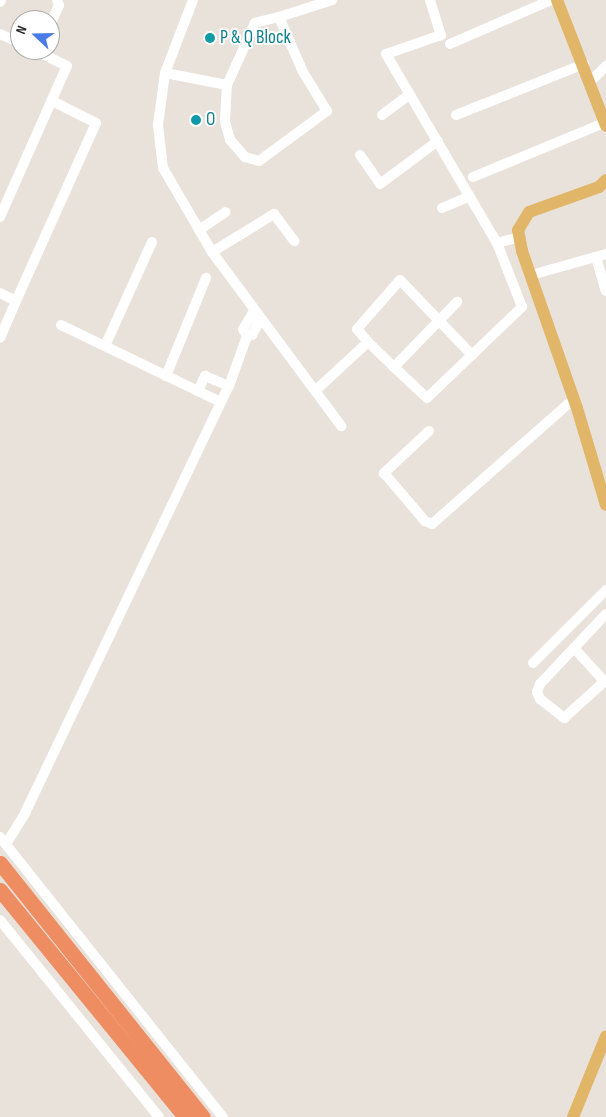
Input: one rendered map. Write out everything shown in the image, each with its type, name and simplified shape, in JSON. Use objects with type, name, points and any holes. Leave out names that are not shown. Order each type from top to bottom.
[{"type":"highway","points":[[0,863],[202,1117]]},
{"type":"highway","points":[[0,890],[185,1117]]},
{"type":"main road","points":[[557,0],[584,64],[605,124]]},
{"type":"main road","points":[[606,180],[599,186],[530,212],[520,222],[519,237],[574,399],[606,505]]},
{"type":"main road","points":[[573,1117],[606,1036]]},
{"type":"street","points":[[193,0],[165,73],[160,100],[160,159],[212,252],[257,316],[341,426]]},
{"type":"street","points":[[279,17],[303,72],[327,111],[259,161],[245,157],[230,140],[225,121],[227,85],[254,23],[332,0]]},
{"type":"street","points":[[430,0],[441,35],[386,54],[497,243],[522,307],[428,398],[368,342],[357,329],[400,280],[472,355]]},
{"type":"street","points":[[450,44],[551,0]]},
{"type":"street","points":[[0,217],[67,66],[55,60]]},
{"type":"street","points":[[456,115],[584,64]]},
{"type":"street","points":[[590,82],[606,66]]},
{"type":"street","points":[[165,73],[227,85]]},
{"type":"street","points":[[382,115],[410,94]]},
{"type":"street","points":[[0,338],[96,123],[52,101]]},
{"type":"street","points":[[474,177],[605,124]]},
{"type":"street","points":[[360,155],[380,184],[438,141]]},
{"type":"street","points":[[442,208],[470,196]]},
{"type":"street","points":[[198,230],[226,212]]},
{"type":"street","points":[[212,252],[274,214],[294,241]]},
{"type":"street","points":[[497,243],[519,237]]},
{"type":"street","points":[[105,346],[152,242]]},
{"type":"street","points":[[531,275],[601,256],[606,291]]},
{"type":"street","points":[[166,376],[206,278]]},
{"type":"street","points":[[0,294],[16,301]]},
{"type":"street","points":[[394,367],[458,302]]},
{"type":"street","points":[[223,1117],[3,841],[25,813],[229,386],[247,336],[243,329],[257,316]]},
{"type":"street","points":[[61,325],[221,402]]},
{"type":"street","points":[[315,391],[368,342]]},
{"type":"street","points":[[198,392],[205,376],[229,386]]},
{"type":"street","points":[[429,431],[384,473],[425,521],[432,524],[574,399]]},
{"type":"street","points":[[533,663],[606,590]]},
{"type":"street","points":[[574,648],[605,681],[564,718],[540,699],[537,692],[540,684],[606,614]]},
{"type":"street","points":[[0,920],[159,1117]]},
{"type":"place","name":"P & Q Block","points":[[210,38]]},
{"type":"place","name":"O","points":[[196,120]]}]
